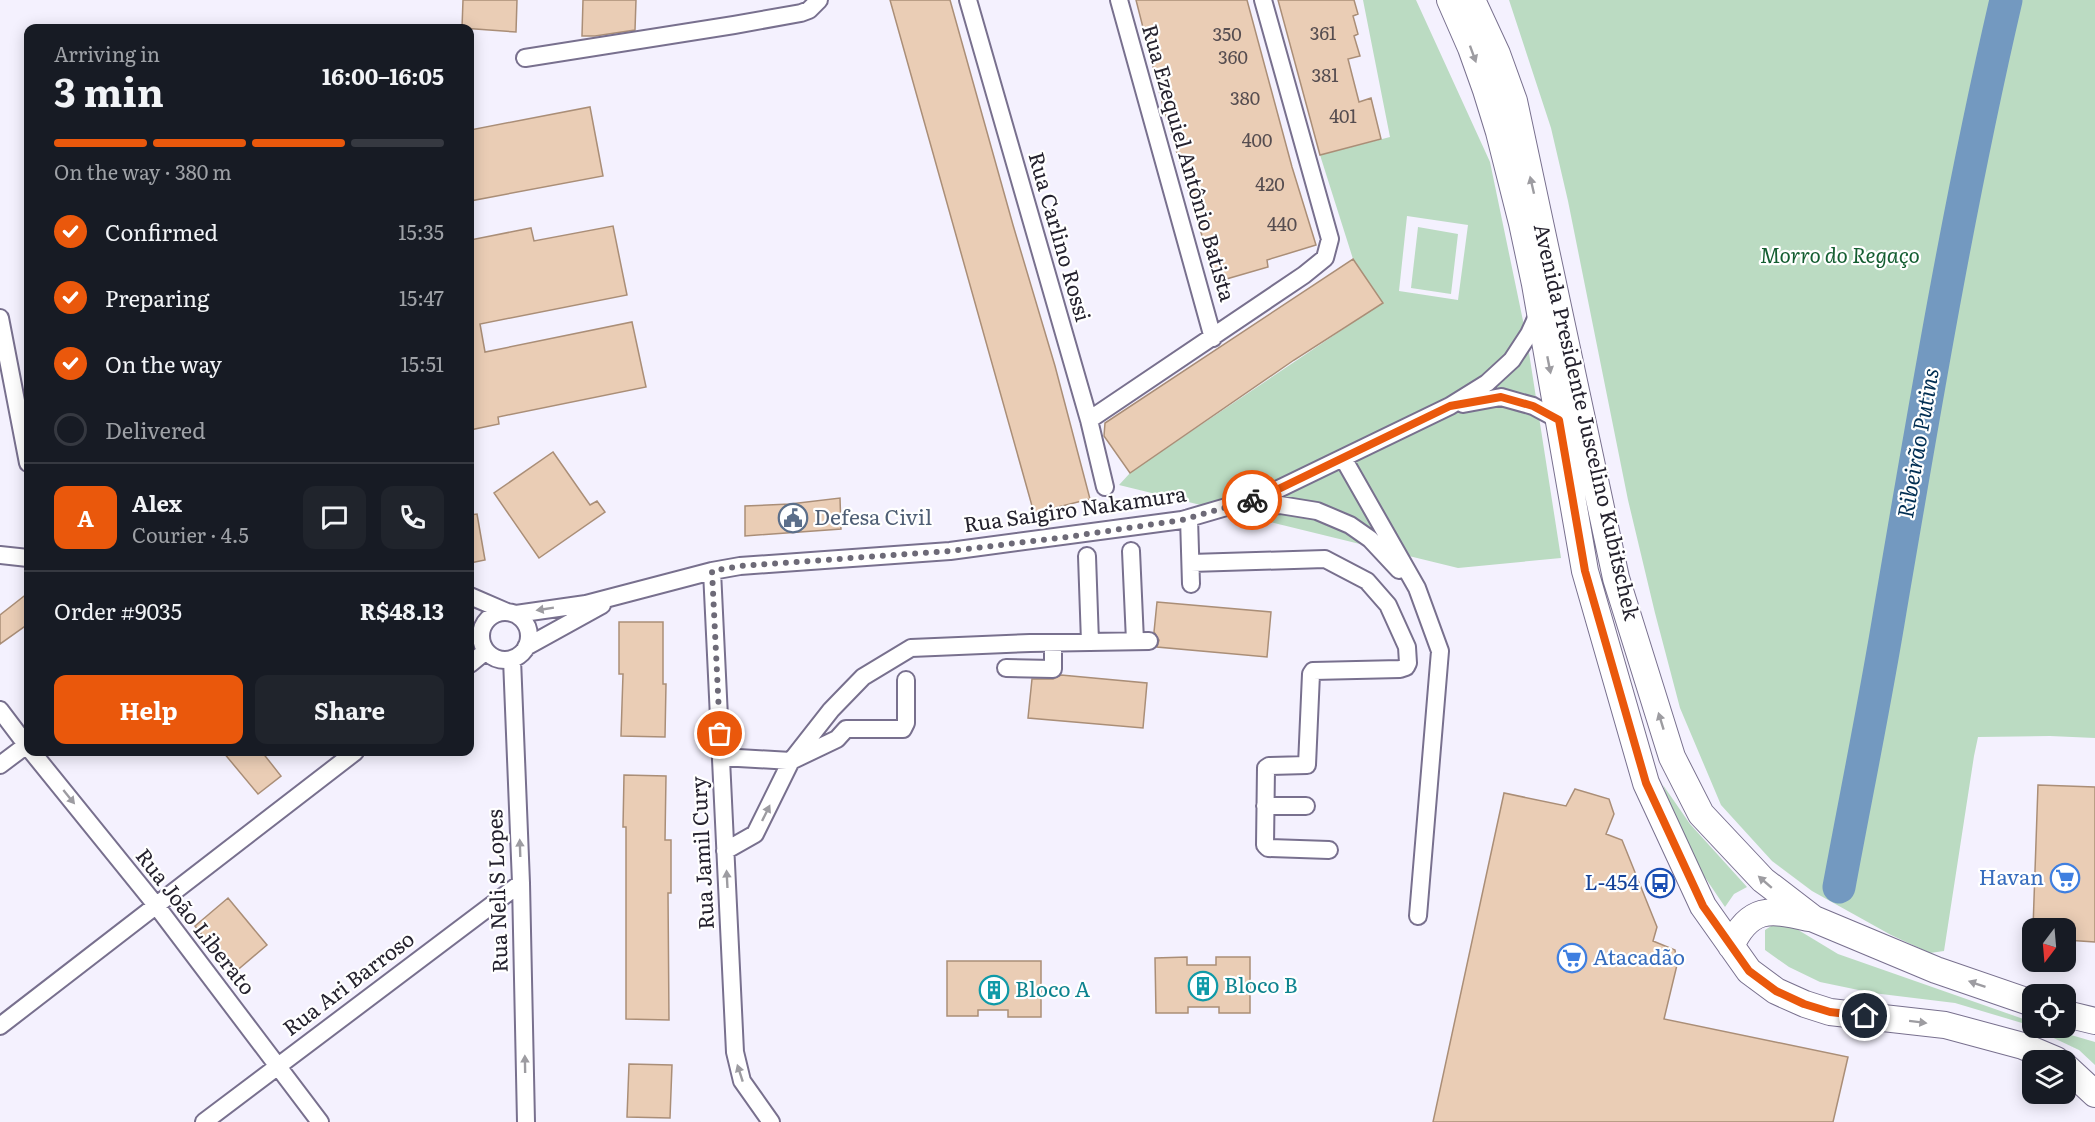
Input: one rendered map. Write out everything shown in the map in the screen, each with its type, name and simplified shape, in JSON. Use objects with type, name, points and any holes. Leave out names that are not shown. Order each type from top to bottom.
[{"type":"main road","name":"Avenida Presidente Juscelino Kubitschek","points":[[1450,0],[1472,48],[1499,132],[1522,223],[1585,571],[1646,783],[1703,906],[1749,971],[1776,991],[1804,1004],[1830,1012],[1945,1025],[2032,1050]]},
{"type":"main road","name":"Avenida Presidente Juscelino Kubitschek","points":[[1472,0],[1497,54],[1514,101],[1616,578],[1672,757],[1701,814],[1763,880],[1814,919],[1936,970],[2022,1000]]},
{"type":"main road","points":[[1731,946],[1744,924],[1757,915],[1770,911],[1814,919]]},
{"type":"main road","points":[[2076,1016],[2095,1021]]},
{"type":"main road","points":[[2076,1076],[2095,1094]]},
{"type":"street","points":[[525,58],[801,13],[809,10],[819,0]]},
{"type":"street","name":"Rua Carlino Rossi","points":[[968,0],[1089,420],[1105,487]]},
{"type":"street","name":"Rua Ezequiel Antônio Batista","points":[[1119,0],[1213,338]]},
{"type":"street","points":[[1089,420],[1213,338],[1326,258],[1330,239],[1263,0]]},
{"type":"street","name":"Rua Saigiro Nakamura","points":[[512,613],[616,597],[712,571],[740,566],[950,551],[1067,537],[1209,513],[1264,496],[1450,406],[1487,383],[1512,360],[1529,334],[1539,311]]},
{"type":"street","points":[[0,318],[24,442]]},
{"type":"street","name":"Rua Saigiro Nakamura","points":[[1450,406],[1501,397],[1533,406],[1559,420]]},
{"type":"street","points":[[1343,458],[1417,588],[1440,651],[1419,916]]},
{"type":"street","points":[[1209,513],[1280,505],[1317,511],[1350,525],[1370,539],[1417,588]]},
{"type":"street","points":[[1189,518],[1191,584]]},
{"type":"street","points":[[725,851],[755,834],[791,761],[831,710],[863,677],[911,648],[1142,641],[1131,551]]},
{"type":"street","points":[[0,555],[24,558]]},
{"type":"street","points":[[1087,556],[1090,642]]},
{"type":"street","points":[[1191,563],[1325,559],[1366,581],[1388,605],[1407,647],[1406,667],[1313,671],[1311,674],[1308,762],[1304,766],[1269,766],[1266,768],[1264,842],[1268,848],[1329,850]]},
{"type":"street","name":"Rua Jamil Cury","points":[[712,571],[735,1052],[737,1068],[747,1090],[771,1122]]},
{"type":"street","name":"Rua Saigiro Nakamura","points":[[526,647],[616,597]]},
{"type":"street","points":[[474,598],[512,613],[524,620],[528,628],[529,638],[526,647],[512,659],[502,660],[486,651],[480,633],[489,617],[498,612],[512,613]]},
{"type":"street","points":[[474,617],[483,624]]},
{"type":"street","points":[[1006,668],[1053,669],[1053,643]]},
{"type":"street","points":[[474,661],[486,651]]},
{"type":"street","name":"Rua Neli S Lopes","points":[[512,659],[521,882],[526,1122]]},
{"type":"street","points":[[721,757],[791,761],[837,739],[846,729],[903,729],[906,723],[906,680]]},
{"type":"street","name":"Rua João Liberato","points":[[0,710],[24,741]]},
{"type":"street","points":[[0,765],[24,750]]},
{"type":"street","name":"Rua João Liberato","points":[[36,756],[155,904],[320,1122]]},
{"type":"street","points":[[0,1026],[155,904],[350,756]]},
{"type":"street","points":[[1265,806],[1306,806]]},
{"type":"street","name":"Rua Ari Barroso","points":[[204,1122],[521,882]]},
{"type":"green space","points":[[1363,0],[1416,0],[1490,162],[1527,340],[1561,558],[1458,568],[1119,485],[1130,473],[1382,303],[1353,259],[1320,155],[1390,137]],"holes":[[[1407,216],[1468,225],[1458,300],[1399,291]]]},
{"type":"green space","name":"Morro do Regaço","points":[[1509,0],[2095,0],[2095,738],[1978,737],[1944,951],[1930,953],[1891,935],[1812,891],[1772,861],[1721,805],[1680,708],[1628,500],[1568,201],[1551,128]]},
{"type":"green space","points":[[1418,227],[1458,234],[1451,294],[1411,288]]},
{"type":"green space","points":[[1663,785],[1690,824],[1747,887],[1734,894],[1725,907],[1696,864],[1671,810]]},
{"type":"green space","points":[[1785,922],[1838,954],[2022,1018],[2022,1023],[1955,1003],[1873,993],[1820,982],[1789,967],[1765,950],[1765,930],[1776,923]]},
{"type":"green space","points":[[2076,1036],[2095,1042],[2095,1065],[2079,1050],[2054,1038]]},
{"type":"building","points":[[463,0],[517,0],[516,32],[474,29],[474,24],[462,24]]},
{"type":"building","points":[[583,0],[636,0],[635,30],[582,36]]},
{"type":"building","points":[[890,0],[950,0],[1055,366],[1090,499],[1034,513]]},
{"type":"building","points":[[1136,0],[1247,0],[1292,167],[1316,245],[1267,260],[1268,267],[1216,282],[1164,110]]},
{"type":"building","points":[[1278,0],[1354,0],[1358,14],[1353,16],[1358,34],[1354,36],[1360,56],[1348,59],[1359,102],[1371,98],[1381,139],[1320,155]]},
{"type":"building","points":[[590,107],[603,176],[474,200],[474,129]]},
{"type":"building","points":[[613,226],[627,295],[480,324],[485,352],[632,322],[646,387],[498,417],[499,424],[474,429],[474,239],[531,228],[534,241]]},
{"type":"building","points":[[1353,259],[1383,303],[1294,360],[1130,473],[1104,436],[1105,423]]},
{"type":"building","points":[[553,452],[590,505],[597,501],[605,512],[539,558],[494,493]]},
{"type":"building","name":"Defesa Civil","points":[[840,498],[841,529],[745,536],[745,506]]},
{"type":"building","points":[[474,514],[477,514],[485,560],[474,562]]},
{"type":"building","points":[[24,596],[24,627],[0,644],[0,615]]},
{"type":"building","points":[[1157,602],[1271,612],[1267,657],[1157,647],[1159,640],[1154,632]]},
{"type":"building","points":[[619,622],[663,622],[663,684],[666,684],[665,737],[621,736],[623,674],[619,674]]},
{"type":"building","points":[[1061,675],[1147,683],[1143,728],[1028,718],[1032,679],[1053,679]]},
{"type":"building","points":[[226,756],[265,756],[281,776],[258,794]]},
{"type":"building","points":[[624,775],[666,776],[665,840],[671,840],[671,893],[668,893],[669,1020],[626,1019]]},
{"type":"building","name":"Havan","points":[[2038,785],[2095,787],[2095,942],[2076,941],[2076,918],[2033,918]]},
{"type":"building","name":"Atacadão","points":[[1575,789],[1609,799],[1614,814],[1606,834],[1622,840],[1657,927],[1653,941],[1675,950],[1677,965],[1664,1019],[1848,1057],[1833,1122],[1433,1122],[1504,793],[1566,806]]},
{"type":"building","points":[[228,898],[267,945],[234,973],[195,926]]},
{"type":"building","name":"Bloco B","points":[[1187,957],[1187,965],[1216,965],[1216,957],[1250,957],[1250,1013],[1219,1013],[1219,1007],[1188,1007],[1188,1013],[1156,1013],[1155,958]]},
{"type":"building","name":"Bloco A","points":[[947,961],[1041,961],[1041,1017],[1008,1017],[1008,1010],[978,1010],[978,1016],[947,1016]]},
{"type":"building","points":[[629,1064],[672,1065],[670,1118],[627,1117]]},
{"type":"waterway","name":"Ribeirão Putins","points":[[1839,887],[1958,228],[2006,0]]},
{"type":"way so far","points":[[720,734],[712,571],[740,566],[950,551],[1067,537],[1182,520],[1252,500]]},
{"type":"place","name":"Defesa Civil","points":[[793,518]]},
{"type":"place","name":"Havan","points":[[2065,878]]},
{"type":"place","name":"L-454","points":[[1660,883]]},
{"type":"place","name":"Atacadão","points":[[1572,958]]},
{"type":"place","name":"Bloco B","points":[[1203,986]]},
{"type":"place","name":"Bloco A","points":[[994,990]]},
{"type":"route","points":[[1252,500],[1450,406],[1501,397],[1533,406],[1559,420],[1585,571],[1646,783],[1703,906],[1749,971],[1776,991],[1804,1004],[1830,1012],[1865,1016]]}]
